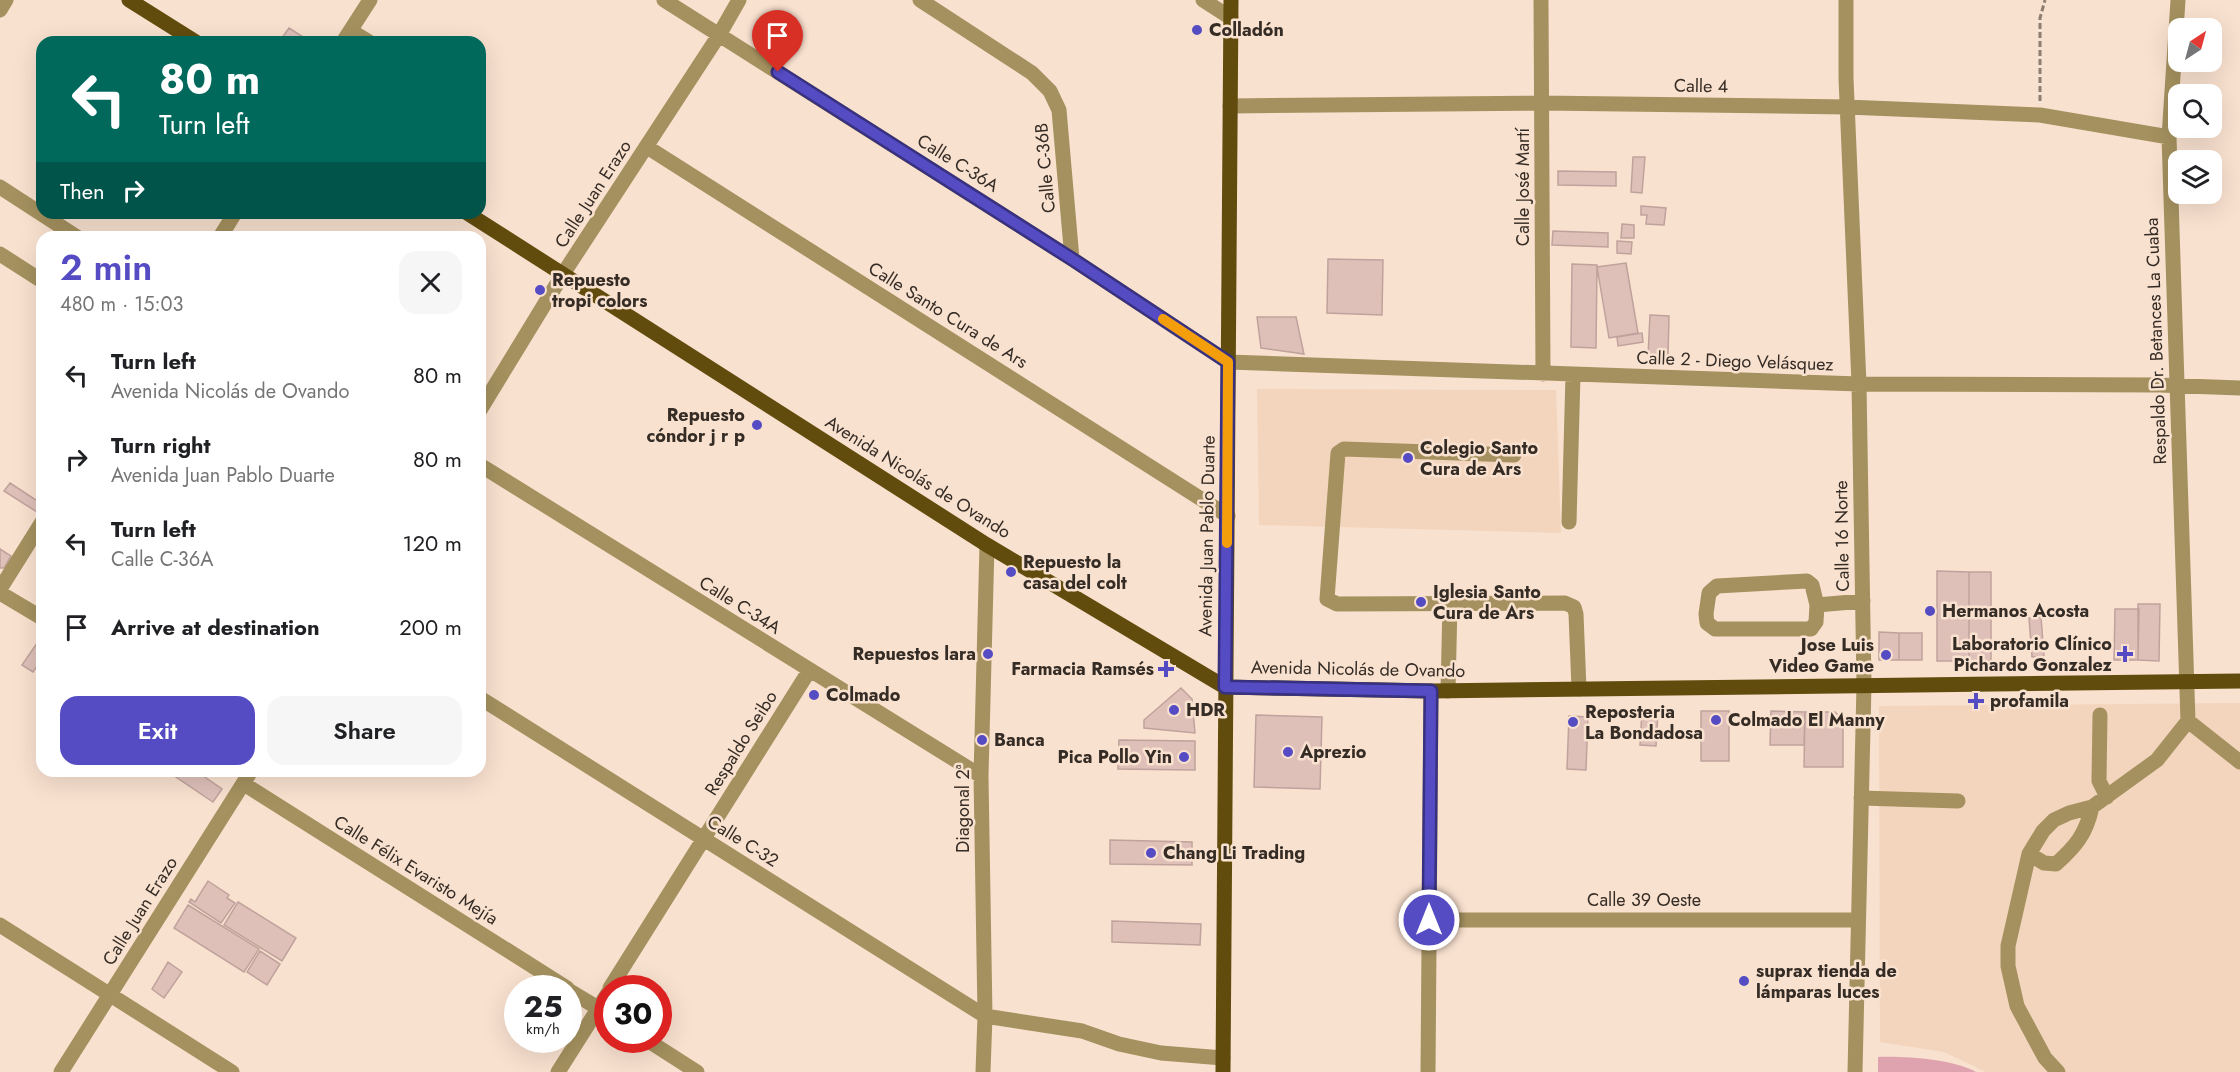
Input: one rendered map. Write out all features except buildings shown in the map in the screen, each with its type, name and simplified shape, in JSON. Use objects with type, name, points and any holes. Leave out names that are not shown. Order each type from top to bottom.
[{"type":"main road","points":[[129,0],[186,36]]},
{"type":"main road","name":"Avenida Juan Pablo Duarte","points":[[1223,1065],[1231,0]]},
{"type":"main road","name":"Avenida Nicolás de Ovando","points":[[476,219],[987,545],[1225,687],[1448,691],[2240,681]]},
{"type":"street","points":[[0,10],[6,0]]},
{"type":"street","points":[[347,36],[370,0]]},
{"type":"street","name":"Calle C-36A","points":[[664,0],[1072,259],[1228,362]]},
{"type":"street","name":"Calle Juan Erazo","points":[[486,400],[563,274],[719,35],[739,0]]},
{"type":"street","name":"Calle C-36B","points":[[920,0],[1032,74],[1050,91],[1059,110],[1072,259]]},
{"type":"street","points":[[1203,0],[1231,18]]},
{"type":"street","name":"Calle José Martí","points":[[1541,0],[1543,375]]},
{"type":"street","name":"Calle 16 Norte","points":[[1846,0],[1847,107],[1859,384],[1864,685],[1855,1072]]},
{"type":"street","name":"Respaldo Dr. Betances La Cuaba","points":[[2172,84],[2178,0]]},
{"type":"street","name":"Calle 4","points":[[1230,106],[1542,103],[1847,107],[2040,115],[2168,137]]},
{"type":"street","name":"Respaldo Dr. Betances La Cuaba","points":[[2169,138],[2188,721]]},
{"type":"street","name":"Calle Santo Cura de Ars","points":[[647,147],[1227,516]]},
{"type":"street","points":[[0,187],[36,210]]},
{"type":"street","points":[[49,219],[68,231]]},
{"type":"street","points":[[0,254],[36,277]]},
{"type":"street","name":"Calle 2 - Diego Velásquez","points":[[1228,362],[1543,375],[1859,384],[2240,388]]},
{"type":"street","points":[[1569,522],[1573,375]]},
{"type":"street","points":[[1514,455],[1344,449],[1338,453],[1327,599],[1337,604],[1564,603],[1574,607],[1576,614],[1580,689]]},
{"type":"street","name":"Calle C-34A","points":[[486,469],[981,776]]},
{"type":"street","points":[[36,532],[0,591],[36,614]]},
{"type":"street","name":"Diagonal 2ª","points":[[984,1072],[981,776],[987,545]]},
{"type":"street","points":[[1807,581],[1812,585],[1817,605],[1816,622],[1812,629],[1715,629],[1707,623],[1706,614],[1710,593],[1717,586],[1807,581]]},
{"type":"street","points":[[1817,605],[1863,601]]},
{"type":"street","points":[[1448,691],[1450,603]]},
{"type":"street","name":"Respaldo Seibo","points":[[618,975],[809,670]]},
{"type":"street","points":[[1428,1072],[1431,691]]},
{"type":"street","name":"Calle C-32","points":[[486,702],[985,1016]]},
{"type":"street","points":[[2100,716],[2099,781],[2106,797]]},
{"type":"street","points":[[2058,1072],[2045,1058],[2017,1006],[2008,966],[2008,946],[2029,854],[2043,831],[2055,820],[2069,813],[2092,807],[2157,760],[2188,721],[2240,762]]},
{"type":"street","name":"Calle Juan Erazo","points":[[61,1072],[248,778]]},
{"type":"street","name":"Calle Félix Evaristo Mejía","points":[[248,778],[547,975]]},
{"type":"street","points":[[1861,798],[1958,801]]},
{"type":"street","points":[[2029,854],[2044,863],[2056,864],[2075,846],[2088,824],[2092,807]]},
{"type":"street","name":"Calle 39 Oeste","points":[[1429,920],[1858,920]]},
{"type":"street","points":[[0,925],[232,1072]]},
{"type":"street","points":[[985,1016],[1082,1031],[1119,1044],[1223,1065]]},
{"type":"street","points":[[558,1072],[594,1023]]},
{"type":"street","points":[[668,1053],[698,1072]]},
{"type":"path","points":[[2040,115],[2040,18],[2045,0]]},
{"type":"shaded area","name":"Colegio Santo Cura de Ars","points":[[1257,389],[1556,390],[1561,533],[1259,525]]},
{"type":"shaded area","points":[[2240,703],[2240,1072],[1986,1072],[1944,1052],[1880,1042],[1879,706]]},
{"type":"shaded area","points":[[1878,1057],[1942,1061],[1976,1072],[1878,1072]]},
{"type":"slow traffic","points":[[1163,319],[1228,362],[1227,543]]},
{"type":"place","name":"Colladón","points":[[1197,30]]},
{"type":"place","name":"Repuesto tropi colors","points":[[540,290]]},
{"type":"place","name":"Repuesto cóndor j r p","points":[[757,425]]},
{"type":"place","name":"Colegio Santo Cura de Ars","points":[[1408,458]]},
{"type":"place","name":"Repuesto la casa del colt","points":[[1011,572]]},
{"type":"place","name":"Iglesia Santo Cura de Ars","points":[[1421,602]]},
{"type":"place","name":"Hermanos Acosta","points":[[1930,611]]},
{"type":"place","name":"Repuestos lara","points":[[988,654]]},
{"type":"place","name":"Laboratorio Clínico Pichardo Gonzalez","points":[[2125,654]]},
{"type":"place","name":"Jose Luis Video Game","points":[[1886,655]]},
{"type":"place","name":"Farmacia Ramsés","points":[[1166,669]]},
{"type":"place","name":"Colmado","points":[[814,695]]},
{"type":"place","name":"profamila","points":[[1976,701]]},
{"type":"place","name":"HDR","points":[[1174,710]]},
{"type":"place","name":"Colmado El Manny","points":[[1716,720]]},
{"type":"place","name":"Reposteria La Bondadosa","points":[[1573,722]]},
{"type":"place","name":"Banca","points":[[982,740]]},
{"type":"place","name":"Aprezio","points":[[1288,752]]},
{"type":"place","name":"Pica Pollo Yin","points":[[1184,757]]},
{"type":"place","name":"Chang Li Trading","points":[[1151,853]]},
{"type":"place","name":"suprax tienda de lámparas luces","points":[[1744,981]]},
{"type":"route","points":[[778,72],[1072,259],[1228,362],[1225,687],[1431,691],[1429,920]]}]
